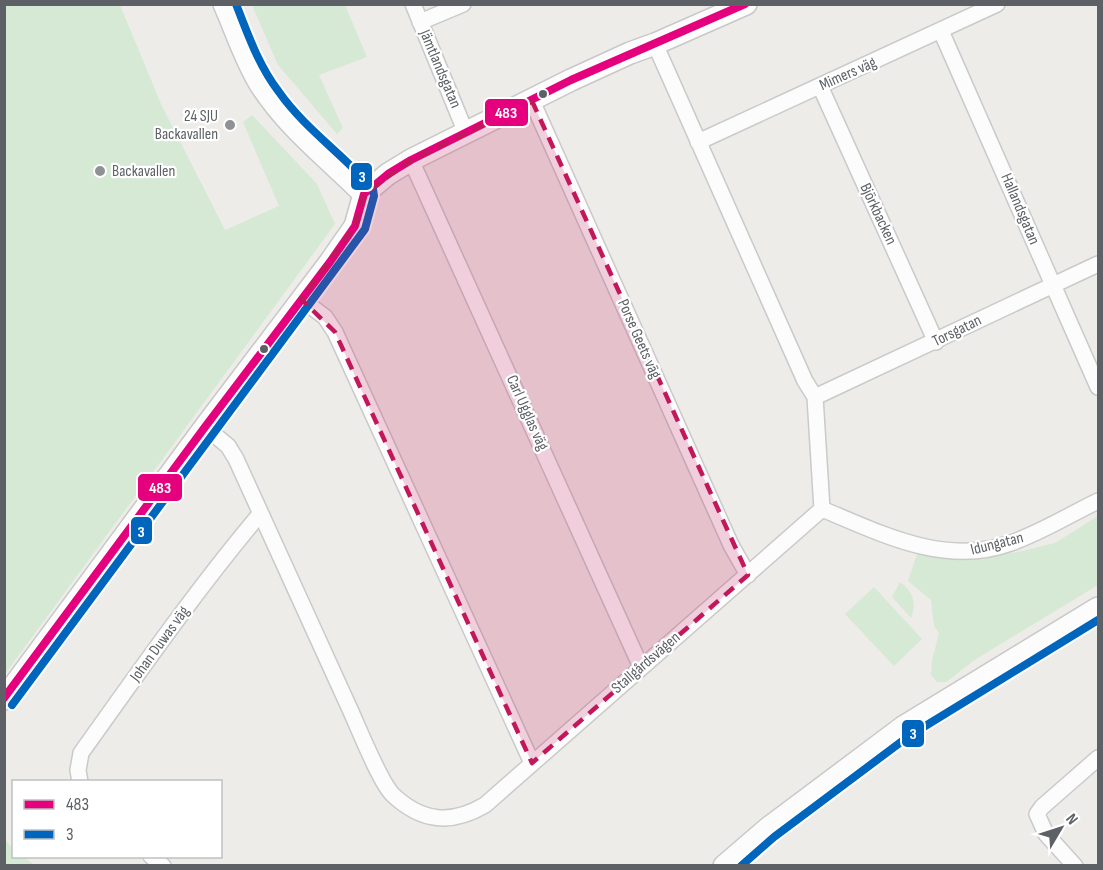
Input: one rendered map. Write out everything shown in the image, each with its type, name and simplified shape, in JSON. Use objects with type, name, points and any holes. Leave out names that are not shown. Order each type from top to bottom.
[{"type":"street","points":[[224,4],[260,85],[319,152],[364,194]]},
{"type":"street","name":"Jämtlandsgatan","points":[[413,4],[466,133]]},
{"type":"street","points":[[420,22],[463,4]]},
{"type":"street","points":[[4,699],[355,226],[364,194],[388,174],[411,160],[630,53],[655,44],[718,11],[746,4]]},
{"type":"street","name":"Mimers väg","points":[[698,142],[997,4]]},
{"type":"street","name":"Hallandsgatan","points":[[941,31],[1098,387]]},
{"type":"street","points":[[655,44],[784,329],[805,381],[815,397],[822,509]]},
{"type":"street","name":"Björkbacken","points":[[820,86],[936,342]]},
{"type":"street","name":"Porse Geets väg","points":[[532,101],[731,545],[748,575]]},
{"type":"street","name":"Carl Ugglas väg","points":[[411,160],[641,667]]},
{"type":"street","name":"Torsgatan","points":[[815,397],[1098,264]]},
{"type":"street","points":[[301,299],[325,317],[335,332],[532,763]]},
{"type":"street","name":"Stallgårdsvägen","points":[[205,427],[228,446],[355,721],[391,793],[409,808],[424,816],[449,818],[468,815],[485,805],[822,509]]},
{"type":"street","name":"Idungatan","points":[[822,509],[917,545],[954,552],[978,551],[1010,544],[1098,501]]},
{"type":"street","name":"Johan Duwas väg","points":[[80,780],[78,770],[81,753],[161,643],[260,514]]},
{"type":"street","points":[[724,866],[776,822],[903,727],[1098,608]]},
{"type":"street","points":[[1075,866],[1046,834],[1037,814],[1098,758]]},
{"type":"highlighted area","points":[[532,101],[748,575],[532,763],[335,332],[301,299],[355,226],[364,194],[411,160]]},
{"type":"green space","points":[[4,5],[120,5],[161,104],[225,230],[279,206],[243,122],[252,115],[317,184],[335,224],[5,674]]},
{"type":"green space","points":[[252,5],[345,5],[367,57],[319,75],[343,128],[337,134],[278,65]]},
{"type":"green space","points":[[1098,516],[1098,585],[976,659],[946,682],[937,682],[931,675],[939,633],[934,626],[931,600],[908,581],[917,554],[971,560],[1022,551],[1055,543]]},
{"type":"green space","points":[[900,582],[913,598],[914,608],[911,618],[892,597]]},
{"type":"green space","points":[[874,587],[922,639],[894,666],[845,614]]},
{"type":"green space","points":[[4,832],[6,841],[12,847],[12,858],[25,858],[34,865],[5,865]]},
{"type":"transit line","name":"3","points":[[12,705],[365,229],[374,196],[373,189],[301,118],[279,92],[260,61],[236,4]]},
{"type":"transit line","name":"483","points":[[4,698],[330,262],[355,226],[364,194],[388,174],[411,160],[571,80],[745,4]]},
{"type":"transit line","name":"3","points":[[741,866],[774,837],[909,736],[1098,620]]},
{"type":"place","name":"24 SJU Backavallen","points":[[230,125]]},
{"type":"place","name":"Backavallen","points":[[100,171]]}]
